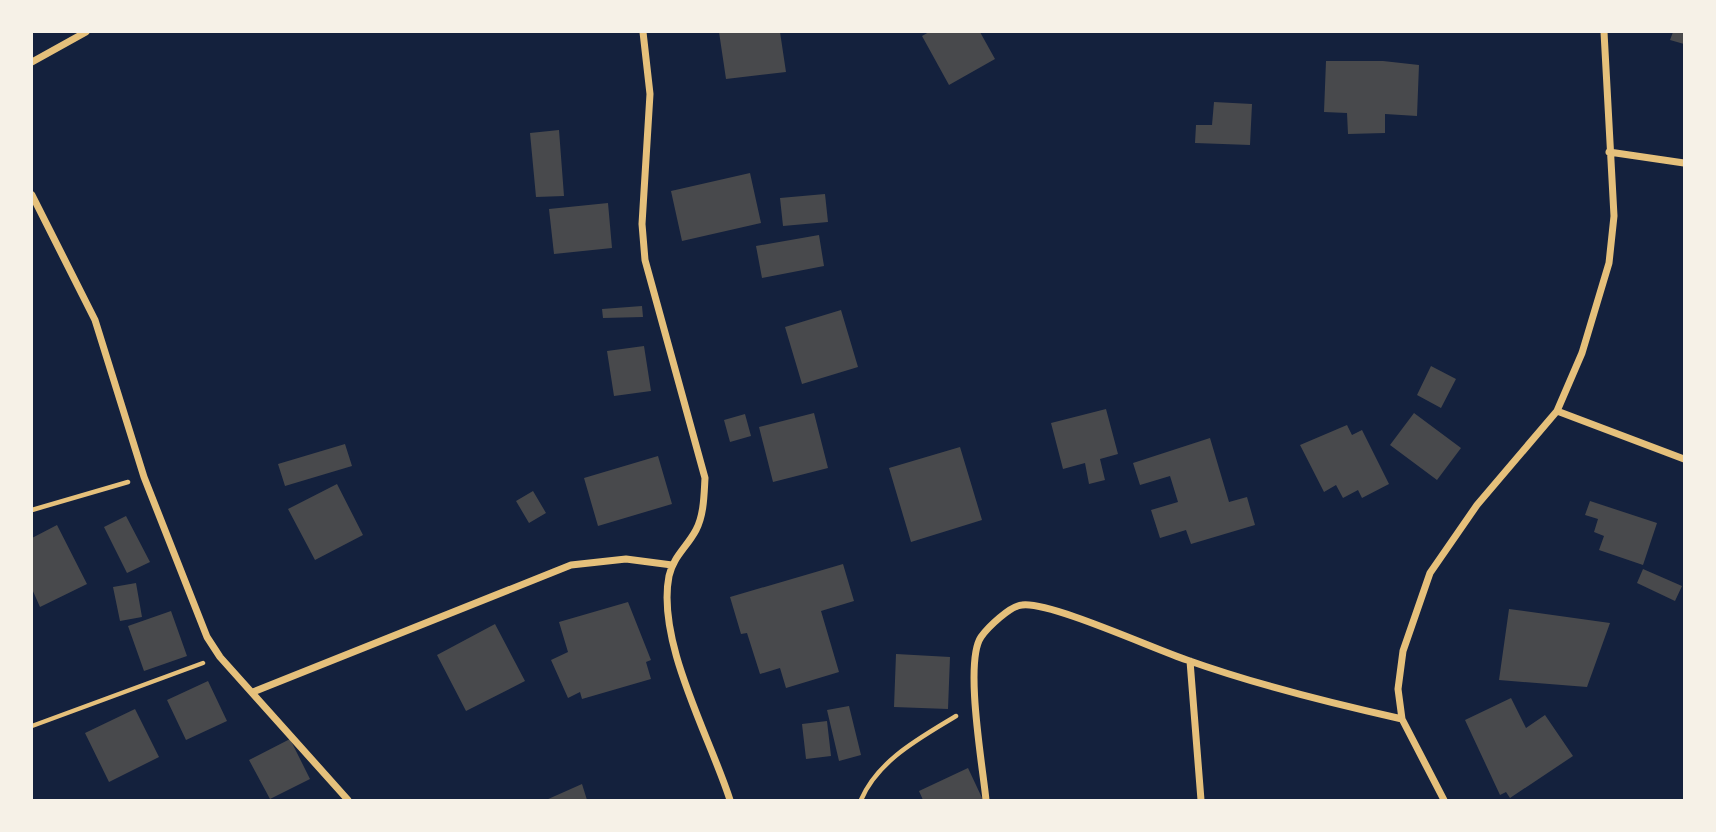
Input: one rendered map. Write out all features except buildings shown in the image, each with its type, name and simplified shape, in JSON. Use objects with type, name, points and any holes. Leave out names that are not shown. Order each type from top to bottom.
[{"type":"street","points":[[32,62],[86,32]]},
{"type":"street","points":[[643,32],[650,108],[642,224],[645,260],[705,478],[697,530],[672,565],[667,590],[670,634],[730,800]]},
{"type":"street","points":[[1444,800],[1402,719],[1398,689],[1403,651],[1430,573],[1477,505],[1557,411],[1582,353],[1609,262],[1614,216],[1604,32]]},
{"type":"street","points":[[1609,152],[1685,163]]},
{"type":"street","points":[[32,195],[95,320],[144,477],[207,637],[220,657],[348,800]]},
{"type":"street","points":[[1557,411],[1685,459]]},
{"type":"street","points":[[253,692],[571,565],[626,559],[672,565]]},
{"type":"street","points":[[986,800],[975,705],[976,651],[980,638],[1019,605],[1031,605],[1080,620],[1189,661],[1322,701],[1402,719]]},
{"type":"street","points":[[1189,661],[1201,800]]},
{"type":"path","points":[[32,510],[144,477]]},
{"type":"path","points":[[32,726],[220,657]]},
{"type":"path","points":[[861,800],[873,779],[911,743],[975,705]]}]
